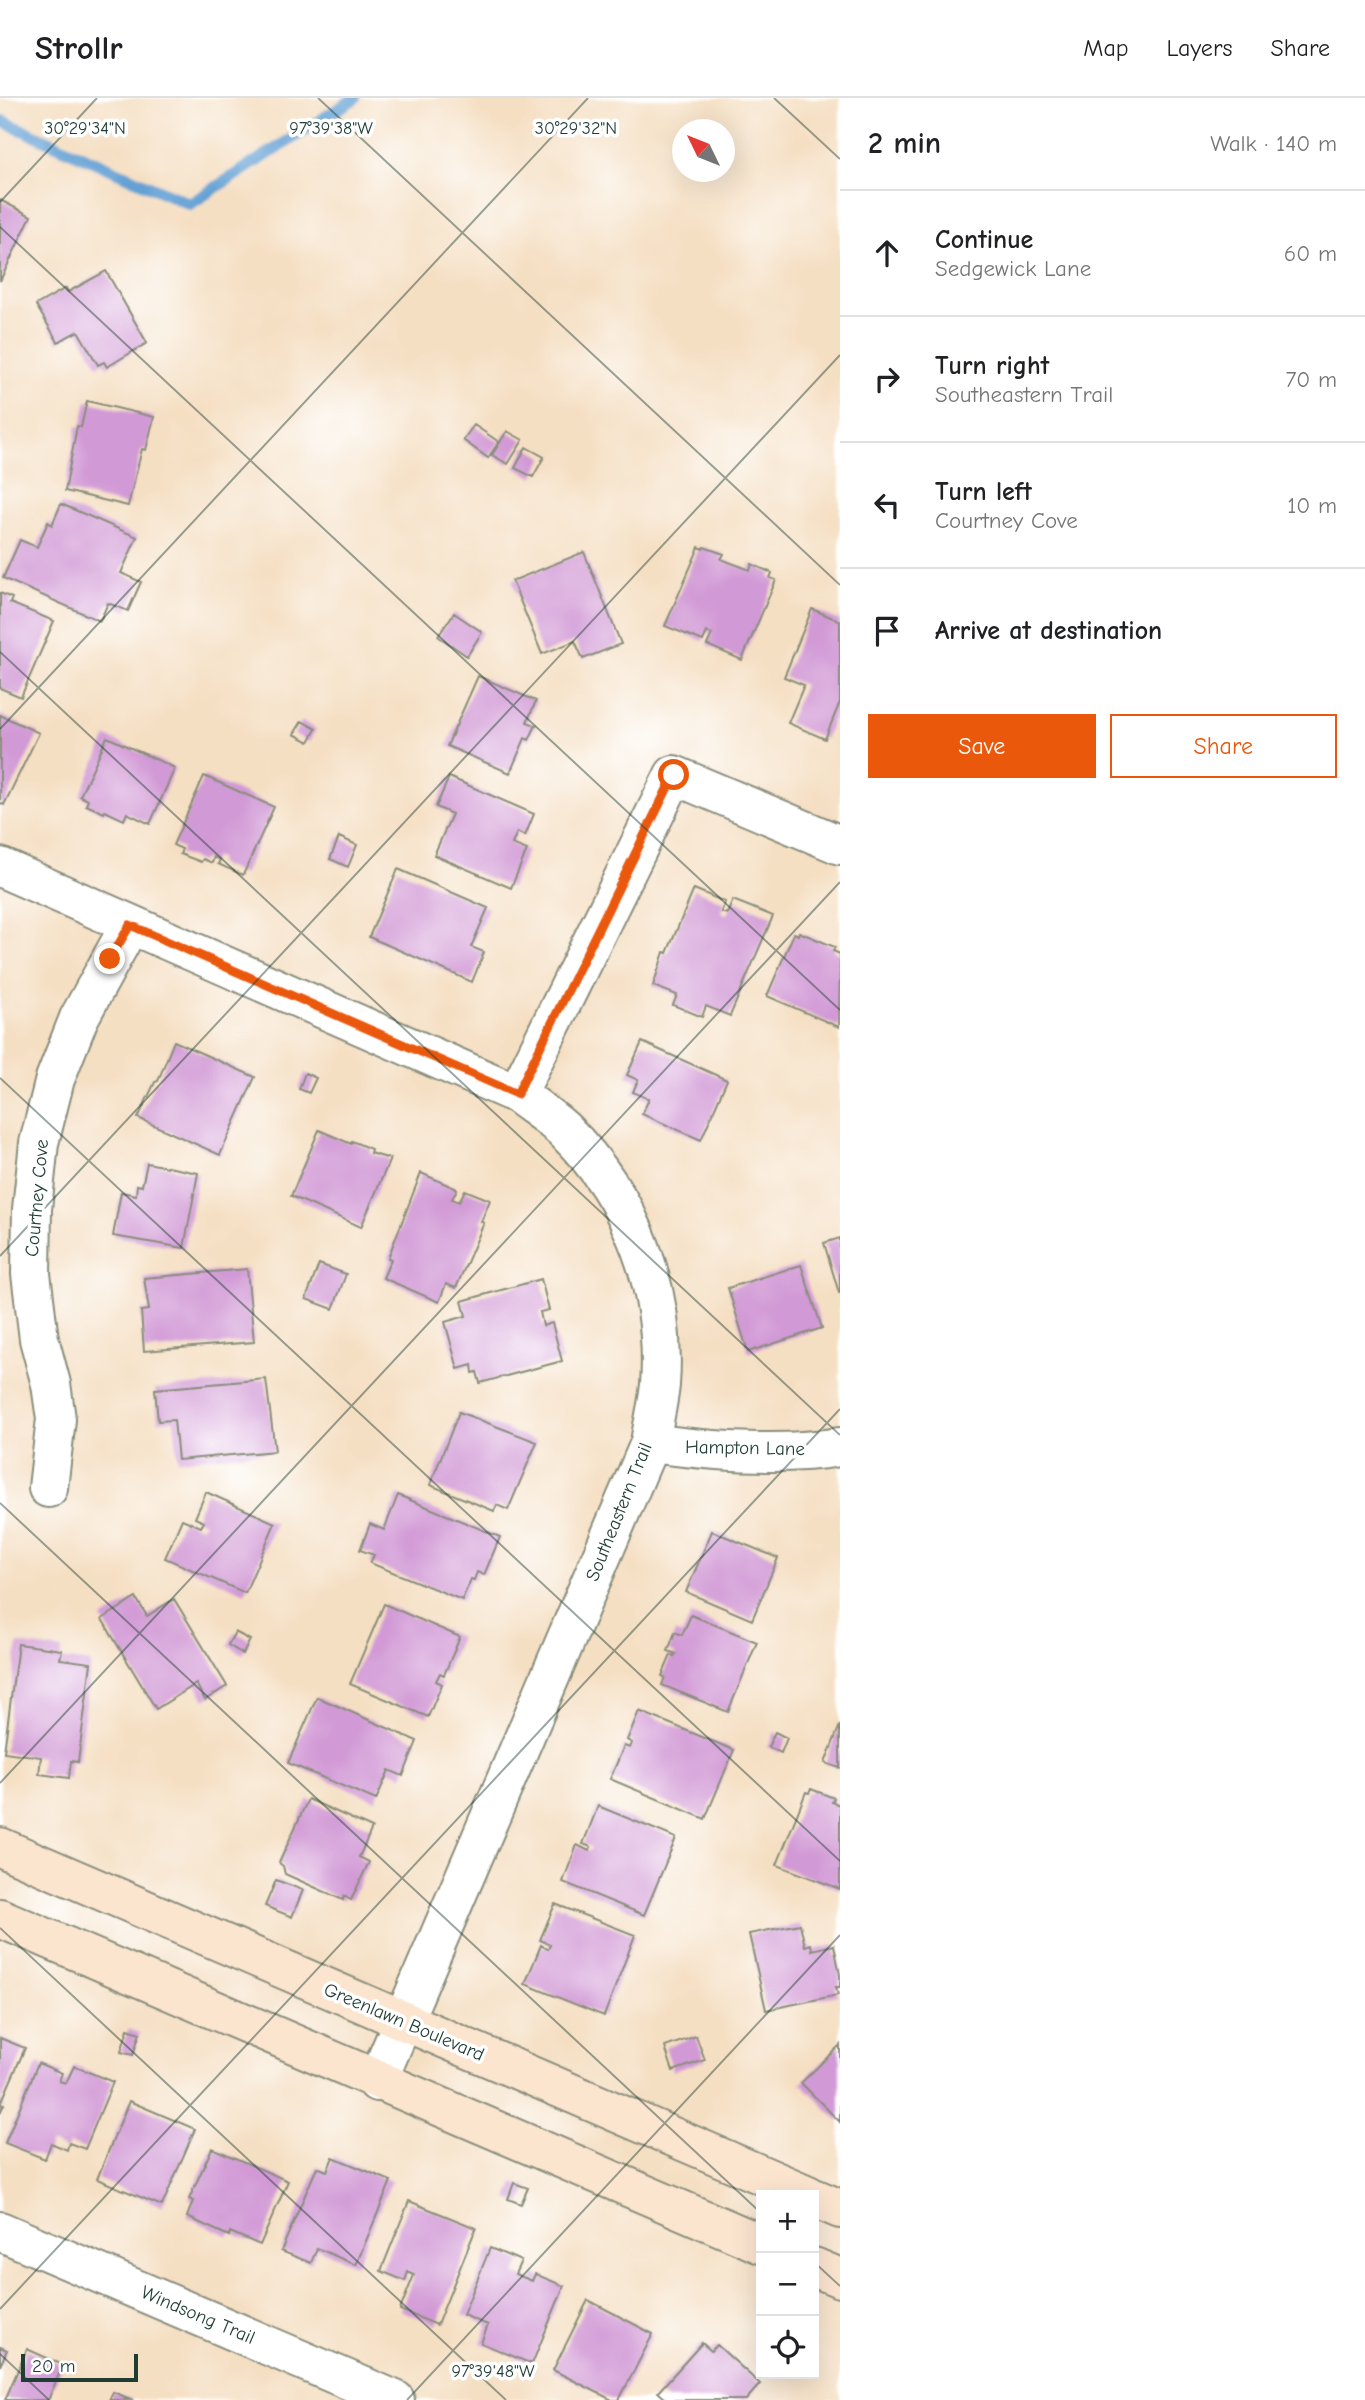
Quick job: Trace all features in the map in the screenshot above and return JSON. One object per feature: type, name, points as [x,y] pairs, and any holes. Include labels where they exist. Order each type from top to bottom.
[{"type":"main road","name":"Greenlawn Boulevard","points":[[0,1846],[796,2190]]},
{"type":"main road","points":[[0,1918],[377,2082],[756,2242]]},
{"type":"main road","points":[[819,2200],[840,2209]]},
{"type":"main road","points":[[819,2269],[840,2278]]},
{"type":"street","points":[[517,1094],[674,775],[840,845]]},
{"type":"street","name":"Southeastern Trail","points":[[0,867],[517,1094],[563,1129],[601,1171],[630,1220],[651,1274],[660,1330],[660,1386],[650,1443],[377,2082]]},
{"type":"street","name":"Courtney Cove","points":[[48,1488],[56,1419],[51,1384],[39,1339],[31,1274],[32,1209],[39,1143],[55,1079],[79,1018],[130,925]]},
{"type":"street","name":"Hampton Lane","points":[[650,1443],[755,1451],[840,1447]]},
{"type":"street","name":"Windsong Trail","points":[[0,2231],[395,2400]]},
{"type":"building","points":[[0,200],[31,216],[0,281]]},
{"type":"building","points":[[106,271],[147,343],[107,367],[104,362],[98,365],[78,331],[58,342],[36,305],[66,288],[68,292]]},
{"type":"building","points":[[87,401],[154,417],[146,450],[142,449],[128,506],[65,491],[77,426],[81,427]]},
{"type":"building","points":[[474,425],[499,442],[488,458],[463,440]]},
{"type":"building","points":[[507,431],[523,440],[508,464],[492,455]]},
{"type":"building","points":[[526,447],[544,457],[533,477],[515,468]]},
{"type":"building","points":[[61,504],[137,537],[121,573],[141,582],[128,611],[108,603],[100,621],[3,578],[20,540],[37,547],[48,522],[52,525]]},
{"type":"building","points":[[699,547],[724,554],[721,559],[750,570],[752,564],[772,573],[770,578],[776,580],[742,660],[707,645],[712,634],[707,632],[703,641],[665,626]]},
{"type":"building","points":[[584,552],[621,644],[583,659],[575,641],[542,654],[512,581]]},
{"type":"building","points":[[0,593],[12,598],[10,603],[54,621],[21,697],[0,688]]},
{"type":"building","points":[[812,609],[840,621],[840,702],[825,739],[788,723],[804,685],[784,677]]},
{"type":"building","points":[[454,613],[482,632],[467,656],[438,636]]},
{"type":"building","points":[[478,676],[536,701],[527,722],[536,725],[529,740],[525,738],[510,773],[447,746]]},
{"type":"building","points":[[0,715],[39,733],[4,805],[0,803]]},
{"type":"building","points":[[302,721],[316,729],[309,742],[294,734]]},
{"type":"building","points":[[107,737],[175,768],[150,824],[127,813],[124,820],[105,811],[104,813],[86,805],[88,800],[80,796]]},
{"type":"building","points":[[204,776],[274,807],[243,875],[218,864],[220,860],[214,857],[212,863],[180,854],[182,849],[173,845]]},
{"type":"building","points":[[449,777],[534,814],[525,836],[517,832],[512,844],[527,850],[511,888],[434,855],[452,814],[436,807]]},
{"type":"building","points":[[339,837],[357,845],[348,867],[330,859]]},
{"type":"building","points":[[398,869],[488,908],[471,947],[484,952],[472,982],[369,937]]},
{"type":"building","points":[[694,889],[725,902],[721,912],[727,914],[733,900],[773,916],[730,1016],[706,1006],[702,1017],[673,1005],[677,995],[653,986],[664,952],[667,953]]},
{"type":"building","points":[[799,932],[835,947],[833,951],[840,954],[839,1027],[767,996],[794,933],[798,935]]},
{"type":"building","points":[[174,1041],[255,1077],[220,1155],[138,1118],[155,1082],[158,1081]]},
{"type":"building","points":[[642,1042],[727,1080],[701,1140],[642,1114],[649,1099],[633,1092],[638,1080],[627,1075]]},
{"type":"building","points":[[305,1073],[316,1078],[309,1093],[299,1089]]},
{"type":"building","points":[[319,1130],[351,1144],[352,1141],[371,1149],[370,1153],[390,1159],[361,1227],[291,1196]]},
{"type":"building","points":[[147,1163],[198,1173],[184,1248],[113,1236],[121,1192],[136,1195],[137,1185],[142,1186]]},
{"type":"building","points":[[421,1173],[457,1189],[452,1199],[459,1202],[465,1190],[490,1200],[481,1222],[484,1223],[456,1288],[446,1284],[439,1302],[383,1278],[391,1259],[388,1258]]},
{"type":"building","points":[[840,1238],[840,1293],[839,1293],[824,1243]]},
{"type":"building","points":[[319,1264],[346,1274],[333,1309],[306,1299]]},
{"type":"building","points":[[801,1265],[822,1328],[748,1352],[728,1288]]},
{"type":"building","points":[[247,1269],[254,1342],[144,1351],[141,1311],[149,1310],[144,1278]]},
{"type":"building","points":[[541,1279],[549,1310],[540,1312],[543,1326],[552,1323],[562,1361],[480,1383],[477,1372],[473,1373],[472,1365],[458,1369],[445,1322],[466,1316],[462,1301]]},
{"type":"building","points":[[266,1379],[275,1451],[178,1460],[174,1420],[158,1421],[155,1389]]},
{"type":"building","points":[[459,1412],[537,1442],[508,1510],[497,1505],[494,1511],[430,1485]]},
{"type":"building","points":[[206,1492],[275,1523],[245,1593],[165,1558],[182,1519],[201,1527],[204,1522],[195,1518]]},
{"type":"building","points":[[398,1495],[500,1537],[484,1575],[477,1572],[462,1600],[370,1563],[374,1555],[360,1550],[370,1524],[384,1530]]},
{"type":"building","points":[[712,1531],[778,1558],[752,1620],[686,1592]]},
{"type":"building","points":[[136,1598],[147,1616],[174,1599],[227,1686],[205,1700],[196,1684],[156,1709],[102,1619]]},
{"type":"building","points":[[384,1604],[460,1637],[444,1675],[440,1673],[436,1681],[442,1684],[428,1717],[350,1684]]},
{"type":"building","points":[[691,1615],[757,1642],[728,1712],[662,1685],[665,1677],[662,1676],[671,1655],[676,1654],[668,1651],[675,1632],[682,1635]]},
{"type":"building","points":[[235,1632],[250,1640],[243,1654],[228,1645]]},
{"type":"building","points":[[18,1644],[62,1650],[60,1659],[91,1663],[78,1762],[71,1761],[69,1778],[39,1774],[41,1757],[4,1752]]},
{"type":"building","points":[[317,1697],[417,1741],[403,1776],[389,1770],[376,1800],[288,1763]]},
{"type":"building","points":[[639,1711],[734,1750],[705,1819],[610,1779],[624,1746],[630,1748],[632,1743],[627,1740]]},
{"type":"building","points":[[840,1725],[840,1768],[825,1763]]},
{"type":"building","points":[[775,1732],[787,1738],[781,1753],[768,1747]]},
{"type":"building","points":[[811,1789],[834,1798],[832,1802],[840,1805],[840,1889],[777,1865],[806,1792],[809,1793]]},
{"type":"building","points":[[308,1799],[372,1828],[359,1857],[369,1862],[351,1900],[344,1896],[343,1900],[285,1874],[279,1863]]},
{"type":"building","points":[[598,1806],[676,1838],[644,1915],[563,1882],[577,1845],[589,1851],[591,1847],[583,1844]]},
{"type":"building","points":[[276,1880],[303,1890],[292,1917],[265,1906]]},
{"type":"building","points":[[555,1904],[635,1935],[604,2016],[525,1984],[541,1945],[548,1949],[550,1944],[540,1940]]},
{"type":"building","points":[[800,1924],[805,1946],[811,1944],[812,1950],[834,1945],[840,1975],[840,1987],[836,1987],[838,1995],[766,2010],[749,1934]]},
{"type":"building","points":[[128,2029],[140,2033],[133,2055],[121,2052]]},
{"type":"building","points":[[696,2036],[705,2060],[673,2071],[665,2047]]},
{"type":"building","points":[[0,2038],[25,2048],[1,2103],[4,2104],[0,2113]]},
{"type":"building","points":[[840,2045],[840,2122],[801,2083]]},
{"type":"building","points":[[38,2063],[62,2073],[59,2081],[66,2083],[74,2066],[113,2082],[85,2149],[69,2143],[67,2150],[51,2143],[45,2159],[5,2143]]},
{"type":"building","points":[[129,2101],[195,2129],[162,2206],[97,2179]]},
{"type":"building","points":[[212,2148],[288,2181],[260,2245],[230,2232],[229,2236],[187,2217],[193,2201],[189,2199]]},
{"type":"building","points":[[333,2157],[391,2181],[356,2265],[317,2248],[311,2263],[281,2251],[317,2167],[327,2171]]},
{"type":"building","points":[[514,2183],[528,2188],[521,2204],[508,2199]]},
{"type":"building","points":[[409,2201],[476,2228],[437,2325],[400,2310],[414,2275],[408,2272],[405,2281],[381,2271]]},
{"type":"building","points":[[490,2248],[521,2261],[515,2274],[532,2281],[535,2274],[564,2286],[532,2364],[481,2343],[488,2325],[463,2315]]},
{"type":"building","points":[[588,2300],[653,2334],[619,2400],[612,2400],[553,2370]]},
{"type":"building","points":[[702,2343],[711,2351],[717,2345],[760,2384],[746,2400],[667,2400],[658,2392]]},
{"type":"building","points":[[0,2347],[7,2350],[0,2366]]},
{"type":"building","points":[[27,2349],[63,2365],[48,2400],[5,2400]]},
{"type":"building","points":[[113,2392],[133,2400],[109,2400]]},
{"type":"waterway","points":[[0,120],[190,204],[355,98]]},
{"type":"route","points":[[110,959],[130,925],[517,1094],[674,775]]}]
